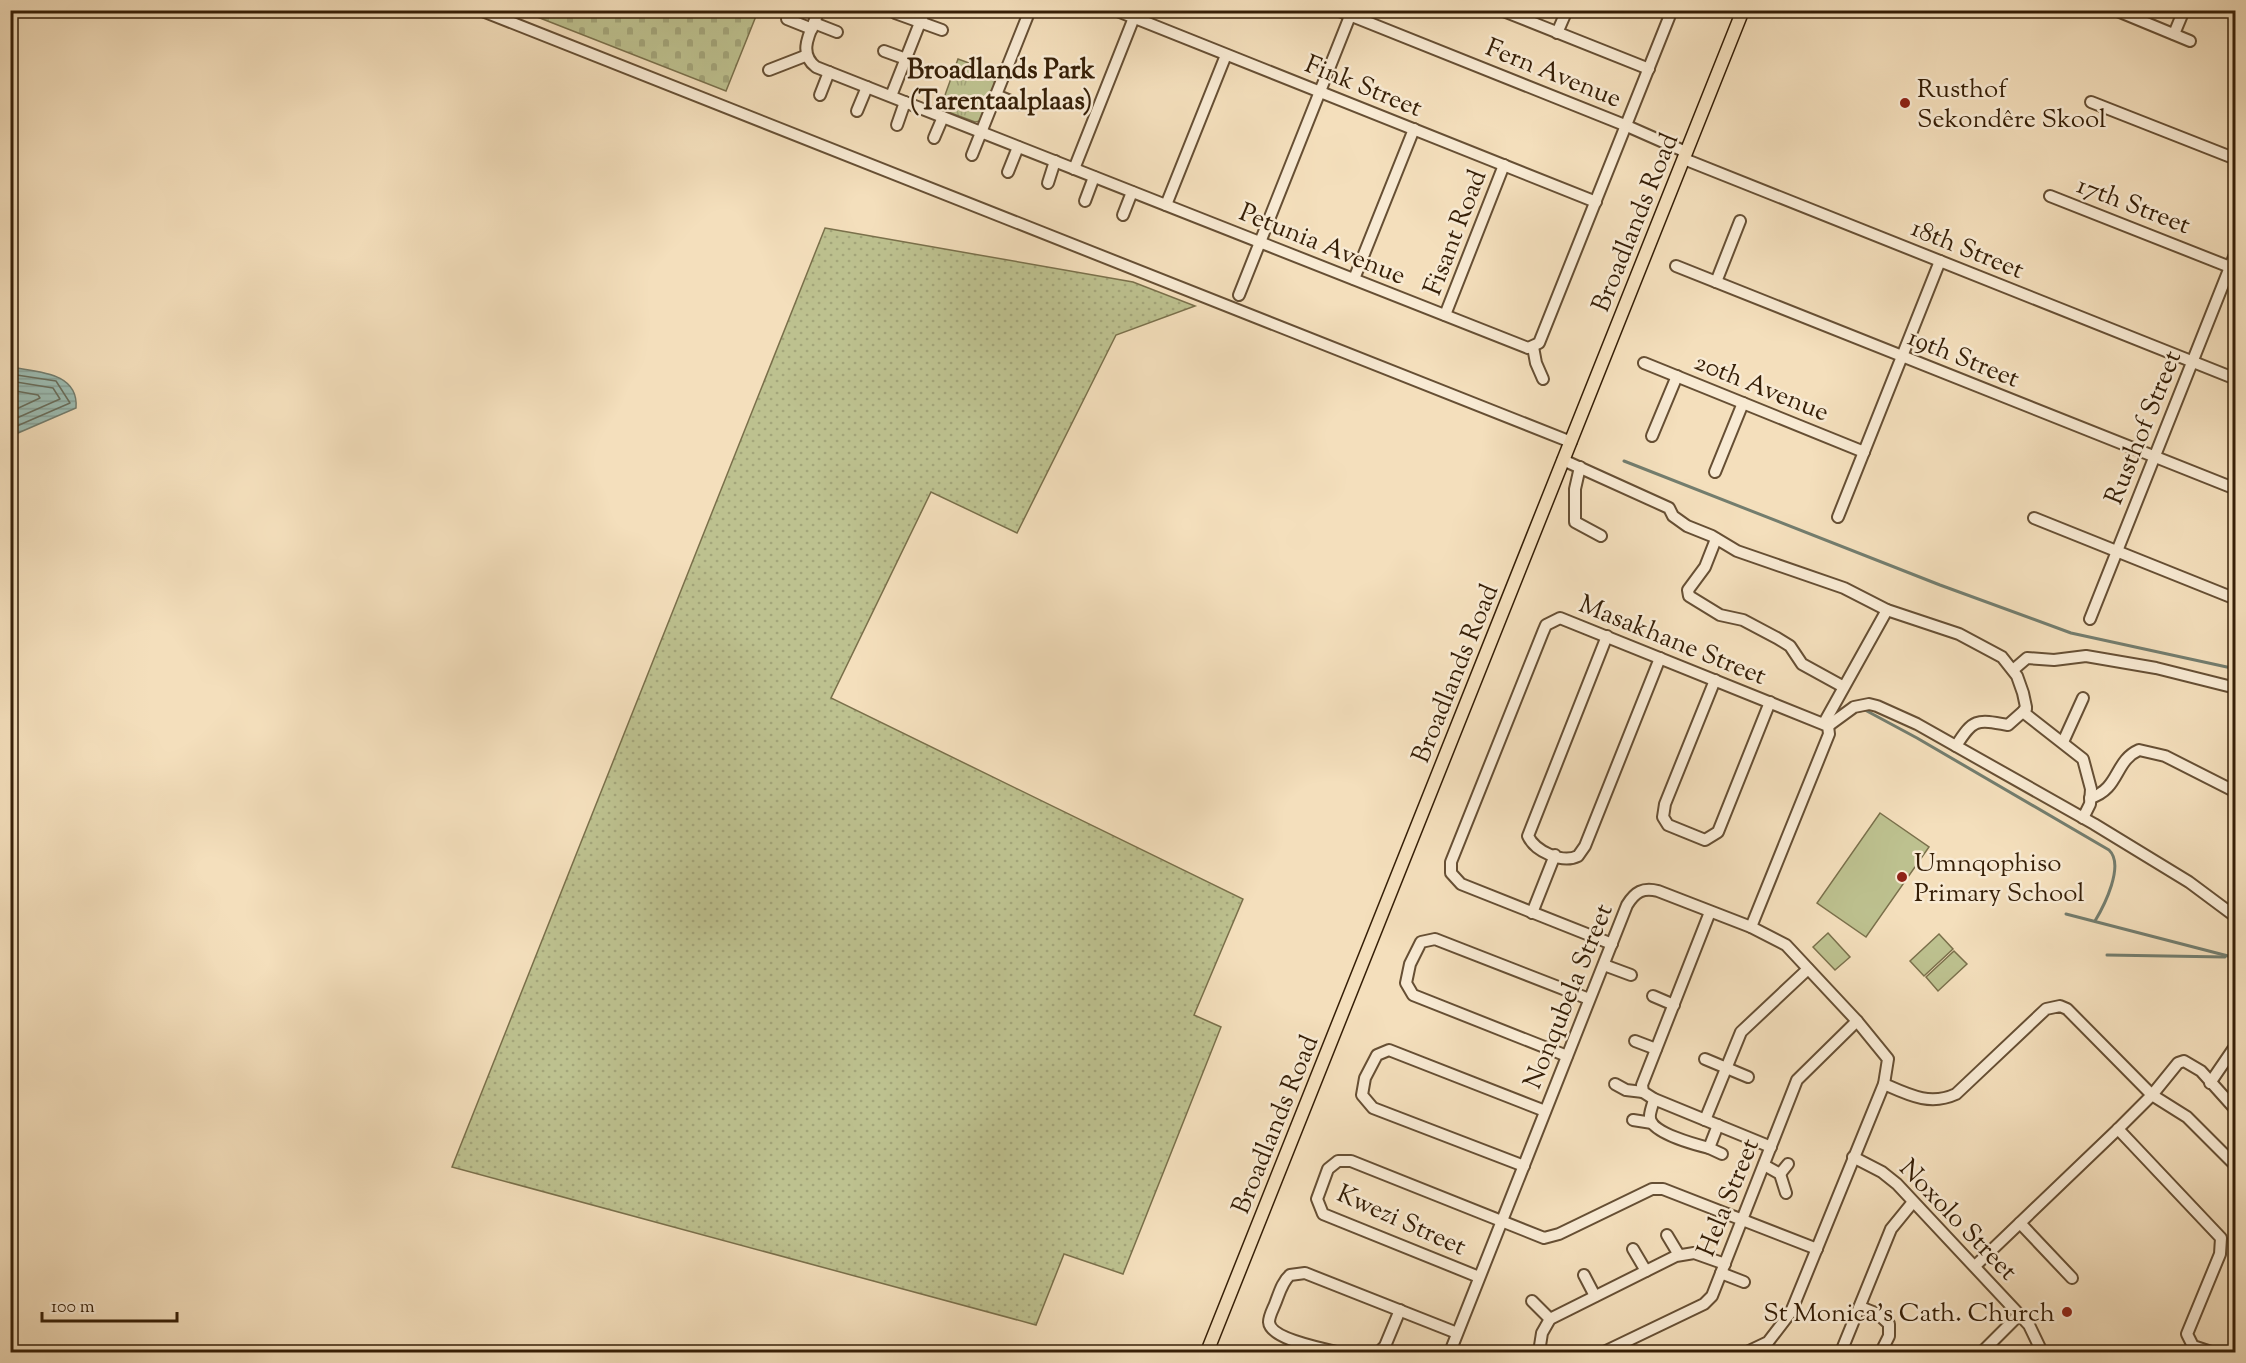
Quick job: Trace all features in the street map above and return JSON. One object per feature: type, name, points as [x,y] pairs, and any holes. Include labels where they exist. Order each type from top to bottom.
[{"type":"main road","name":"Broadlands Road","points":[[1207,1353],[1743,10]]},
{"type":"street","points":[[480,10],[1571,442]]},
{"type":"street","points":[[769,70],[805,56],[806,45],[819,10]]},
{"type":"street","points":[[891,96],[926,10]]},
{"type":"street","points":[[972,154],[1030,10]]},
{"type":"street","name":"Fink Street","points":[[1115,10],[1135,14],[1226,55],[1596,202]]},
{"type":"street","name":"Fern Avenue","points":[[1337,10],[1351,13],[1627,126],[1685,156]]},
{"type":"street","points":[[1501,10],[1649,69]]},
{"type":"street","points":[[1557,33],[1566,10]]},
{"type":"street","points":[[1543,379],[1536,363],[1533,347],[1539,343],[1672,10]]},
{"type":"street","points":[[2115,10],[2190,40]]},
{"type":"street","points":[[2174,34],[2184,10]]},
{"type":"street","points":[[896,13],[942,30]]},
{"type":"street","points":[[1239,295],[1351,13]]},
{"type":"street","points":[[1074,169],[1135,14]]},
{"type":"street","points":[[787,19],[837,32]]},
{"type":"street","points":[[884,51],[906,59]]},
{"type":"street","points":[[1166,205],[1226,55]]},
{"type":"street","name":"Petunia Avenue","points":[[805,56],[816,67],[1528,348],[1533,347]]},
{"type":"street","points":[[820,94],[829,72]]},
{"type":"street","points":[[857,111],[867,87]]},
{"type":"street","points":[[996,95],[1020,105]]},
{"type":"street","points":[[897,125],[905,102]]},
{"type":"street","points":[[2091,102],[2235,159]]},
{"type":"street","points":[[934,138],[943,117]]},
{"type":"street","points":[[1354,279],[1414,129]]},
{"type":"street","points":[[1008,172],[1018,147]]},
{"type":"street","name":"18th Street","points":[[1685,156],[2235,379]]},
{"type":"street","points":[[1048,183],[1055,161]]},
{"type":"street","name":"Fisant Road","points":[[1445,315],[1504,165]]},
{"type":"street","points":[[1085,201],[1094,177]]},
{"type":"street","points":[[1123,215],[1132,192]]},
{"type":"street","name":"17th Street","points":[[2050,195],[2233,267]]},
{"type":"street","points":[[1716,282],[1740,221]]},
{"type":"street","name":"Rusthof Street","points":[[2090,619],[2192,362],[2233,267],[2235,252]]},
{"type":"street","points":[[1838,517],[1940,261]]},
{"type":"street","name":"19th Street","points":[[1676,266],[2235,489]]},
{"type":"street","name":"20th Avenue","points":[[1644,363],[1864,452]]},
{"type":"street","points":[[1652,436],[1677,376]]},
{"type":"street","points":[[1715,472],[1743,403]]},
{"type":"street","points":[[1563,460],[1669,508],[1673,516],[1687,526],[1737,551],[1844,588],[1887,610],[1959,634],[2002,657],[2013,670],[2024,693],[2025,709],[2023,712],[2083,759],[2089,779],[2090,798],[2083,818]]},
{"type":"street","points":[[1580,467],[1575,489],[1574,520],[1578,526],[1601,536]]},
{"type":"street","points":[[2034,518],[2235,599]]},
{"type":"street","points":[[1716,539],[1705,567],[1688,590],[1689,596],[1720,615],[1743,620],[1777,638],[1790,646],[1802,664],[1842,686]]},
{"type":"street","points":[[1751,927],[1829,734],[1826,724],[1842,686],[1887,610]]},
{"type":"street","name":"Masakhane Street","points":[[1612,944],[1461,884],[1453,877],[1451,862],[1546,625],[1560,618],[1826,724]]},
{"type":"street","points":[[1607,636],[1530,828],[1528,836],[1535,847],[1572,859],[1585,846],[1660,658]]},
{"type":"street","points":[[2013,670],[2027,658],[2054,660],[2086,656],[2156,668],[2235,688]]},
{"type":"street","points":[[1715,680],[1665,804],[1664,817],[1671,827],[1705,840],[1718,832],[1770,702]]},
{"type":"street","points":[[2063,742],[2083,698]]},
{"type":"street","points":[[1826,724],[1854,707],[1869,704],[1917,724],[2083,818],[2189,882],[2235,917]]},
{"type":"street","points":[[1956,746],[1969,726],[1981,720],[2008,725],[2025,709]]},
{"type":"street","points":[[2090,798],[2108,790],[2127,759],[2139,750],[2165,756],[2235,792]]},
{"type":"street","points":[[1532,913],[1555,855]]},
{"type":"street","name":"Nonqubela Street","points":[[1450,1353],[1627,905],[1641,890],[1658,891],[1751,927],[1786,945],[1857,1021],[1888,1059],[1884,1084],[1791,1312],[1771,1347],[1747,1353]]},
{"type":"street","points":[[1614,1084],[1633,1092],[1642,1088],[1710,912]]},
{"type":"street","points":[[1567,1056],[1413,994],[1406,983],[1410,964],[1421,942],[1435,939],[1589,999]]},
{"type":"street","points":[[1604,965],[1631,975]]},
{"type":"street","points":[[1705,1120],[1744,1028],[1808,969]]},
{"type":"street","points":[[1653,996],[1674,1005]]},
{"type":"street","points":[[1884,1084],[1924,1100],[1936,1101],[1956,1094],[2046,1009],[2056,1005],[2067,1009],[2152,1095],[2187,1117],[2235,1166]]},
{"type":"street","name":"Hela Street","points":[[1604,1353],[1704,1304],[1712,1296],[1797,1080],[1857,1021]]},
{"type":"street","points":[[1635,1041],[1656,1049]]},
{"type":"street","points":[[2211,1083],[2235,1046]]},
{"type":"street","points":[[1524,1166],[1373,1107],[1362,1095],[1365,1078],[1377,1055],[1389,1050],[1545,1111]]},
{"type":"street","points":[[1705,1059],[1748,1077]]},
{"type":"street","points":[[1975,1266],[2118,1129],[2182,1061],[2201,1071],[2235,1110]]},
{"type":"street","points":[[1642,1088],[1654,1099],[1771,1147]]},
{"type":"street","points":[[1652,1123],[1650,1118],[1654,1099]]},
{"type":"street","points":[[1633,1120],[1652,1123],[1677,1139],[1722,1154]]},
{"type":"street","points":[[1709,1148],[1718,1125]]},
{"type":"street","points":[[2118,1129],[2221,1238],[2220,1254],[2187,1335],[2193,1346],[2211,1353]]},
{"type":"street","name":"Noxolo Street","points":[[1853,1157],[1890,1177],[2034,1332],[2042,1353]]},
{"type":"street","name":"Kwezi Street","points":[[1479,1277],[1323,1214],[1317,1199],[1328,1169],[1338,1161],[1351,1161],[1503,1222]]},
{"type":"street","points":[[1780,1174],[1788,1164]]},
{"type":"street","points":[[1764,1165],[1780,1174],[1786,1193]]},
{"type":"street","points":[[1503,1222],[1537,1237],[1551,1237],[1658,1188],[1817,1249]]},
{"type":"street","points":[[1841,1353],[1891,1229],[1913,1202]]},
{"type":"street","points":[[2020,1223],[2072,1278]]},
{"type":"street","points":[[1667,1235],[1679,1255]]},
{"type":"street","points":[[1634,1249],[1646,1271]]},
{"type":"street","points":[[1539,1350],[1550,1319],[1679,1255],[1694,1252],[1744,1282]]},
{"type":"street","points":[[1336,1353],[1282,1337],[1272,1329],[1269,1322],[1271,1314],[1284,1283],[1290,1275],[1305,1273],[1457,1333]]},
{"type":"street","points":[[1584,1275],[1595,1296]]},
{"type":"street","points":[[1532,1301],[1550,1319]]},
{"type":"street","points":[[1860,1307],[1878,1314],[1889,1324],[1889,1336],[1881,1353]]},
{"type":"street","points":[[1379,1353],[1385,1346],[1400,1310]]},
{"type":"street","points":[[1982,1353],[2019,1315]]},
{"type":"green space","points":[[758,10],[726,91],[522,11]]},
{"type":"green space","points":[[958,59],[999,74],[981,121],[975,122],[940,109]]},
{"type":"green space","points":[[825,228],[1133,282],[1195,306],[1116,335],[1017,533],[931,492],[831,698],[1243,899],[1194,1015],[1221,1027],[1123,1274],[1064,1254],[1036,1325],[452,1167]]},
{"type":"green space","points":[[1880,813],[1929,847],[1866,937],[1817,903]]},
{"type":"green space","points":[[1828,933],[1850,957],[1835,970],[1813,947]]},
{"type":"green space","points":[[1939,934],[1953,949],[1924,976],[1910,961]]},
{"type":"green space","points":[[1954,951],[1967,964],[1938,991],[1926,977]]},
{"type":"water","points":[[11,367],[43,372],[63,380],[75,396],[76,408],[11,436]]},
{"type":"waterway","points":[[1624,461],[1940,585],[2071,633],[2236,669]]},
{"type":"waterway","points":[[1859,711],[1865,710],[1917,738],[2109,850],[2115,865],[2114,875],[2108,896],[2095,921]]},
{"type":"waterway","points":[[2066,914],[2232,957]]},
{"type":"waterway","points":[[2107,955],[2225,957]]},
{"type":"place","name":"Rusthof Sekondêre Skool","points":[[1905,103]]},
{"type":"place","name":"Umnqophiso Primary School","points":[[1902,877]]},
{"type":"place","name":"St Monica's Cath. Church","points":[[2067,1312]]},
{"type":"district","name":"Broadlands Park (Tarentaalplaas)","points":[[1001,84]]}]
